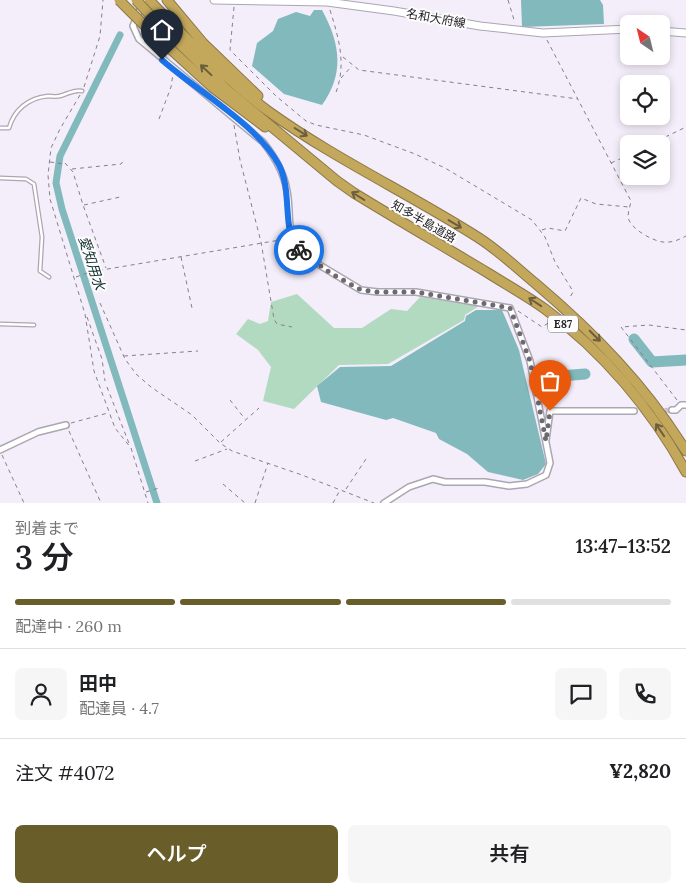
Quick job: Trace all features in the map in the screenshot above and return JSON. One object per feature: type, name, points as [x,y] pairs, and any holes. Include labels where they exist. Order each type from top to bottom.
[{"type":"highway","points":[[119,0],[173,53],[246,115],[284,138]]},
{"type":"highway","name":"知多半島道路","points":[[136,0],[155,13],[232,82],[283,121],[479,239],[508,260],[603,344],[641,387],[686,451]]},
{"type":"highway","name":"知多半島道路","points":[[150,0],[155,13],[210,74],[284,138],[354,193],[533,300],[595,352],[633,394],[659,428],[686,472]]},
{"type":"highway","points":[[167,0],[203,43],[283,121]]},
{"type":"main road","name":"名和大府線","points":[[214,0],[328,2],[543,33],[620,29]]},
{"type":"main road","points":[[670,32],[686,33]]},
{"type":"street","points":[[144,0],[135,18],[135,34],[174,70],[263,142],[282,172],[288,193],[289,229],[292,238],[303,255],[361,290],[416,292],[510,308],[530,361],[546,441],[549,470],[546,475],[536,481],[509,486],[485,482],[445,482],[433,479],[409,487],[384,503]]},
{"type":"street","points":[[672,410],[676,410],[683,405]]},
{"type":"street","points":[[546,441],[550,411],[634,411]]},
{"type":"street","points":[[0,450],[38,432],[66,424]]},
{"type":"lane","points":[[0,128],[9,128],[12,118],[22,106],[48,96],[58,97],[70,91],[82,91]]},
{"type":"lane","points":[[0,178],[26,179],[34,184],[42,237],[40,271],[49,277]]},
{"type":"lane","points":[[0,324],[34,325]]},
{"type":"path","points":[[103,0],[100,36],[82,91],[55,137],[50,162],[50,199],[85,314],[102,359],[106,381]]},
{"type":"path","points":[[508,0],[516,30]]},
{"type":"path","points":[[239,1],[230,50],[276,96],[306,121],[364,136],[415,154],[445,168],[532,220],[541,230],[572,292],[569,299]]},
{"type":"path","points":[[328,2],[343,57],[341,79],[335,95]]},
{"type":"path","points":[[543,33],[631,202],[628,216],[629,221],[638,231],[661,242],[673,242],[686,236]]},
{"type":"path","points":[[343,57],[359,70],[578,99]]},
{"type":"path","points":[[341,79],[353,65]]},
{"type":"path","points":[[159,119],[171,88],[174,70]]},
{"type":"path","points":[[234,118],[240,160],[261,242],[274,320],[277,324],[292,327]]},
{"type":"path","points":[[670,135],[686,127]]},
{"type":"path","points":[[610,163],[620,158]]},
{"type":"path","points":[[72,169],[121,164],[125,159]]},
{"type":"path","points":[[50,162],[65,164],[72,169],[83,205],[107,269]]},
{"type":"path","points":[[83,205],[120,197]]},
{"type":"path","points":[[541,230],[548,228],[565,232],[580,198],[596,204],[630,207]]},
{"type":"path","points":[[75,277],[90,272],[292,238]]},
{"type":"path","points":[[181,256],[192,308]]},
{"type":"path","points":[[100,303],[123,356],[144,382],[192,414],[228,449],[268,462],[374,503]]},
{"type":"path","points":[[510,308],[524,314],[542,327],[550,321]]},
{"type":"path","points":[[85,314],[94,371],[108,413],[122,439],[131,448]]},
{"type":"path","points":[[683,405],[620,327],[650,325],[686,330]]},
{"type":"path","points":[[123,356],[198,351]]},
{"type":"path","points":[[107,387],[120,414],[148,503]]},
{"type":"path","points":[[230,400],[246,420]]},
{"type":"path","points":[[220,443],[259,408]]},
{"type":"path","points":[[101,503],[66,424],[108,413]]},
{"type":"path","points":[[195,461],[228,449]]},
{"type":"path","points":[[0,450],[24,503]]},
{"type":"path","points":[[345,491],[366,459]]},
{"type":"path","points":[[255,503],[268,462]]},
{"type":"path","points":[[223,484],[245,503]]},
{"type":"path","points":[[145,492],[159,488]]},
{"type":"path","points":[[333,503],[340,489]]},
{"type":"green space","points":[[297,294],[334,328],[362,328],[391,309],[407,311],[420,297],[479,306],[465,315],[464,320],[388,364],[339,365],[294,409],[263,401],[271,367],[258,350],[236,334],[248,319],[260,324],[268,321],[271,302]]},
{"type":"water","points":[[521,0],[600,0],[603,5],[604,24],[522,27]]},
{"type":"water","points":[[314,10],[322,10],[333,34],[336,46],[337,70],[329,93],[322,105],[284,94],[252,66],[257,43],[273,31],[278,19],[296,12],[310,16]]},
{"type":"water","points":[[476,310],[502,310],[519,350],[546,464],[538,474],[523,480],[488,472],[467,454],[439,439],[436,433],[393,418],[386,420],[321,402],[317,386],[340,367],[391,366],[465,321],[466,316]]},
{"type":"waterway","name":"愛知用水","points":[[120,35],[60,156],[56,183],[62,209],[157,503]]},
{"type":"waterway","points":[[634,339],[652,362],[686,360]]},
{"type":"waterway","points":[[548,377],[585,374]]},
{"type":"tunnel","points":[[657,411],[672,410]]},
{"type":"way so far","points":[[299,250],[303,255],[332,274],[361,290],[416,292],[510,308],[530,361],[546,441],[550,411]]},
{"type":"route","points":[[162,60],[263,142],[278,162],[288,193],[289,229],[299,250]]}]
